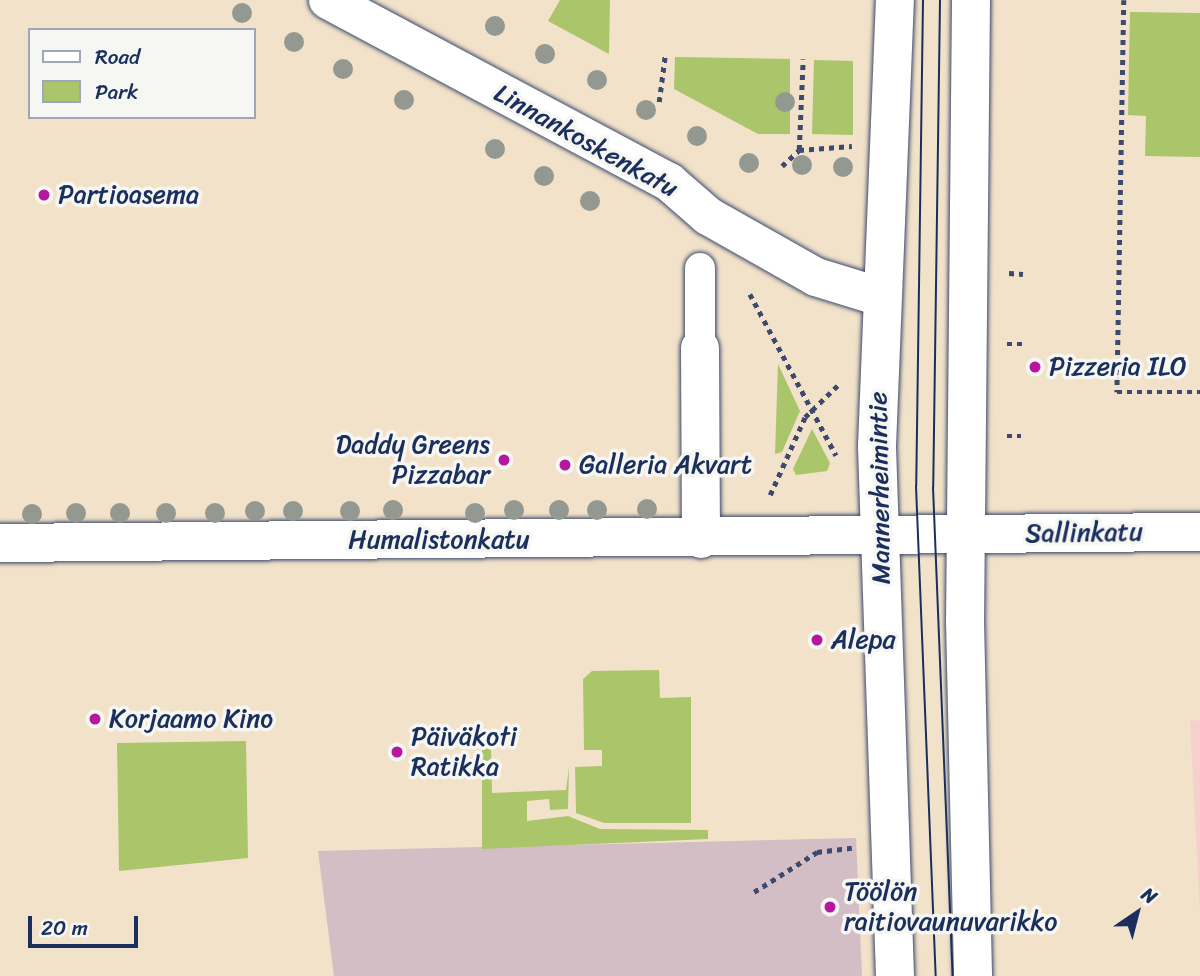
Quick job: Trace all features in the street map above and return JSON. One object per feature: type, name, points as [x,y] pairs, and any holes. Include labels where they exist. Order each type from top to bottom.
[{"type":"street","name":"Mannerheimintie","points":[[895,0],[881,297],[879,539],[895,976]]},
{"type":"street","points":[[971,0],[967,537],[973,976]]},
{"type":"street","name":"Linnankoskenkatu","points":[[348,5],[669,182],[708,216],[816,277],[881,297]]},
{"type":"street","points":[[701,268],[701,539]]},
{"type":"street","name":"Sallinkatu","points":[[879,539],[1200,533]]},
{"type":"street","name":"Humalistonkatu","points":[[0,543],[879,539]]},
{"type":"path","points":[[1124,0],[1117,391],[1200,392]]},
{"type":"path","points":[[659,102],[665,56]]},
{"type":"path","points":[[799,150],[803,59]]},
{"type":"path","points":[[782,166],[799,150],[854,145]]},
{"type":"path","points":[[1009,273],[1023,274]]},
{"type":"path","points":[[750,295],[811,413],[836,455]]},
{"type":"path","points":[[1007,344],[1022,344]]},
{"type":"path","points":[[770,495],[811,413],[839,384]]},
{"type":"path","points":[[1007,436],[1021,436]]},
{"type":"path","points":[[754,892],[817,852],[863,848]]},
{"type":"shaded area","points":[[1200,720],[1200,913],[1190,721]]},
{"type":"shaded area","points":[[856,838],[862,976],[334,976],[318,851]]},
{"type":"green space","points":[[560,0],[610,0],[609,54],[548,21]]},
{"type":"green space","points":[[1130,12],[1200,13],[1200,157],[1145,156],[1146,116],[1128,115]]},
{"type":"green space","points":[[675,57],[790,59],[790,134],[758,134],[674,89]]},
{"type":"green space","points":[[814,60],[853,61],[853,135],[812,134]]},
{"type":"green space","points":[[778,364],[800,411],[782,452],[775,454]]},
{"type":"green space","points":[[812,429],[830,463],[827,471],[796,475],[793,469]]},
{"type":"green space","points":[[659,670],[660,698],[691,697],[691,823],[604,823],[576,813],[575,767],[602,766],[602,750],[584,750],[583,679],[592,671]]},
{"type":"green space","points":[[246,741],[248,858],[119,871],[117,743]]},
{"type":"green space","points":[[482,748],[491,748],[492,793],[566,790],[569,767],[568,809],[550,810],[549,799],[527,801],[527,821],[568,816],[600,829],[708,830],[708,839],[482,849]]},
{"type":"tram line","points":[[923,0],[916,486],[936,976]]},
{"type":"tram line","points":[[940,0],[933,487],[953,976]]},
{"type":"place","name":"Partioasema","points":[[44,195]]},
{"type":"place","name":"Pizzeria ILO","points":[[1035,367]]},
{"type":"place","name":"Daddy Greens Pizzabar","points":[[504,460]]},
{"type":"place","name":"Galleria Akvart","points":[[565,465]]},
{"type":"place","name":"Alepa","points":[[817,640]]},
{"type":"place","name":"Korjaamo Kino","points":[[95,719]]},
{"type":"place","name":"Päiväkoti Ratikka","points":[[397,752]]},
{"type":"place","name":"Töölön raitiovaunuvarikko","points":[[830,907]]}]
